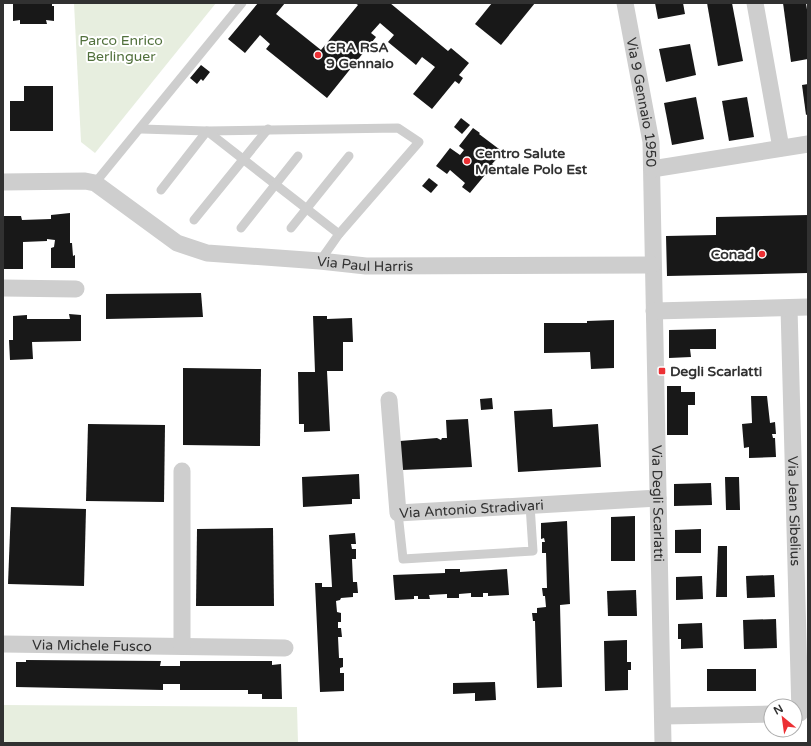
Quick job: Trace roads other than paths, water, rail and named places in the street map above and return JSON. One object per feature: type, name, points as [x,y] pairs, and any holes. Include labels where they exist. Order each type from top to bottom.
[{"type":"street","name":"Via 9 Gennaio 1950","points":[[625,3],[651,142],[652,169],[808,144]]},
{"type":"street","points":[[755,3],[781,148]]},
{"type":"street","points":[[652,169],[652,265]]},
{"type":"street","points":[[3,182],[96,183]]},
{"type":"street","name":"Via Paul Harris","points":[[96,183],[177,243],[207,253],[320,261],[366,266],[652,265]]},
{"type":"street","name":"Via Degli Scarlatti","points":[[652,265],[663,743]]},
{"type":"street","points":[[3,288],[76,289]]},
{"type":"street","points":[[654,311],[808,307]]},
{"type":"street","name":"Via Jean Sibelius","points":[[789,308],[801,698]]},
{"type":"street","name":"Via Antonio Stradivari","points":[[389,400],[398,513],[658,498]]},
{"type":"street","points":[[182,471],[182,646]]},
{"type":"street","name":"Via Michele Fusco","points":[[3,644],[285,648]]},
{"type":"street","points":[[663,716],[763,714]]},
{"type":"lane","points":[[96,183],[242,3]]},
{"type":"lane","points":[[140,130],[207,131],[398,128],[419,142],[339,234],[320,261]]},
{"type":"lane","points":[[194,220],[268,129]]},
{"type":"lane","points":[[207,131],[339,234]]},
{"type":"lane","points":[[160,190],[207,131]]},
{"type":"lane","points":[[241,228],[298,156]]},
{"type":"lane","points":[[291,228],[349,156]]},
{"type":"lane","points":[[398,513],[403,559],[533,551],[530,505]]},
{"type":"place","name":"CRA RSA 9 Gennaio","points":[[318,55]]},
{"type":"place","name":"Centro Salute Mentale Polo Est","points":[[467,161]]},
{"type":"place","name":"Conad","points":[[762,254]]},
{"type":"place","name":"Degli Scarlatti","points":[[662,371]]},
{"type":"park label","name":"Parco Enrico Berlinguer","points":[[121,48]]}]
